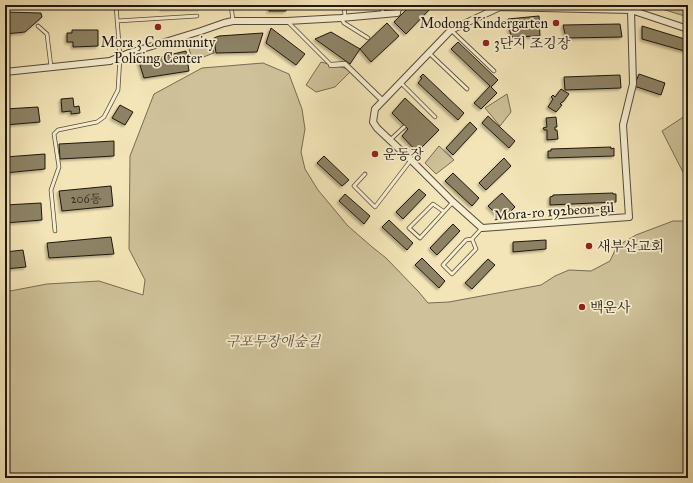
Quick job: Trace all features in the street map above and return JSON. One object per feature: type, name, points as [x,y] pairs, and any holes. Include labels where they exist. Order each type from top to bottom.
[{"type":"street","name":"Mora-ro 192beon-gil","points":[[631,10],[633,84],[623,125],[629,217],[482,228],[453,202],[377,128],[373,122],[375,109],[451,30],[500,6],[631,10],[688,29]]},
{"type":"street","points":[[5,72],[110,61],[129,53],[233,21],[287,21],[398,13]]},
{"type":"street","points":[[332,65],[345,64],[384,100]]},
{"type":"lane","points":[[55,231],[51,190],[59,167],[54,134],[58,130],[97,122],[104,117],[118,90],[120,57],[116,5]]},
{"type":"lane","points":[[231,5],[233,21]]},
{"type":"lane","points":[[344,5],[344,23],[368,38]]},
{"type":"lane","points":[[382,5],[383,15]]},
{"type":"lane","points":[[398,13],[404,5]]},
{"type":"lane","points":[[117,21],[197,16]]},
{"type":"lane","points":[[287,21],[332,65]]},
{"type":"lane","points":[[38,26],[47,34],[51,67]]},
{"type":"lane","points":[[451,30],[494,71]]},
{"type":"lane","points":[[429,53],[467,89]]},
{"type":"lane","points":[[401,82],[435,117]]},
{"type":"lane","points":[[390,140],[404,127]]},
{"type":"lane","points":[[365,174],[354,186],[375,207],[411,160]]},
{"type":"lane","points":[[443,211],[432,204],[409,228],[420,238],[443,211],[453,202]]},
{"type":"lane","points":[[472,239],[476,249],[452,274],[442,265],[466,240],[472,239],[482,228]]},
{"type":"green space","points":[[649,5],[688,5],[688,17]]},
{"type":"green space","points":[[210,39],[214,53],[193,61],[188,46]]},
{"type":"green space","points":[[321,62],[352,70],[335,87],[316,92],[306,85]]},
{"type":"green space","name":"구포무장애숲길","points":[[263,63],[289,74],[302,109],[305,129],[301,152],[305,169],[318,190],[348,226],[386,258],[428,303],[449,302],[541,285],[555,276],[569,270],[591,271],[610,261],[617,246],[636,235],[673,221],[688,221],[688,478],[5,478],[5,292],[47,284],[99,281],[143,295],[145,280],[129,249],[130,156],[154,94],[202,68]]},
{"type":"green space","points":[[507,94],[511,112],[500,126],[485,108]]},
{"type":"green space","points":[[688,114],[688,182],[662,131]]},
{"type":"green space","points":[[439,146],[454,160],[436,174],[425,163]]},
{"type":"building","points":[[162,5],[200,5],[201,8],[162,9]]},
{"type":"building","points":[[269,5],[286,5],[286,11],[269,11]]},
{"type":"building","points":[[411,5],[426,5],[430,9],[406,34],[394,22]]},
{"type":"building","points":[[5,12],[41,13],[42,17],[25,32],[5,34]]},
{"type":"building","points":[[539,16],[540,36],[511,37],[508,19]]},
{"type":"building","points":[[387,23],[399,36],[371,62],[360,49]]},
{"type":"building","points":[[620,24],[622,37],[566,38],[563,25]]},
{"type":"building","points":[[642,26],[688,40],[688,52],[642,39]]},
{"type":"building","points":[[271,28],[305,54],[296,65],[266,43]]},
{"type":"building","points":[[72,30],[98,30],[98,46],[73,47],[73,42],[67,42],[67,33],[72,33]]},
{"type":"building","points":[[331,32],[360,49],[350,64],[315,39]]},
{"type":"building","points":[[263,33],[257,52],[216,53],[214,38],[219,36]]},
{"type":"building","points":[[458,42],[498,80],[491,87],[497,93],[481,109],[474,103],[490,86],[451,49]]},
{"type":"building","points":[[186,51],[189,71],[144,78],[139,62]]},
{"type":"building","points":[[423,74],[464,113],[458,120],[418,83]]},
{"type":"building","points":[[639,74],[665,83],[661,95],[634,86]]},
{"type":"building","points":[[620,75],[621,88],[565,90],[564,77]]},
{"type":"building","points":[[561,89],[569,94],[560,104],[562,105],[556,112],[548,107],[553,99],[551,97],[553,95],[555,97]]},
{"type":"building","points":[[73,98],[74,107],[79,106],[80,113],[71,114],[71,111],[62,112],[61,99]]},
{"type":"building","points":[[405,98],[439,130],[417,152],[402,136],[408,129],[392,113]]},
{"type":"building","points":[[120,105],[133,112],[125,125],[112,118]]},
{"type":"building","points":[[38,107],[40,122],[5,125],[5,109]]},
{"type":"building","points":[[488,116],[515,141],[509,148],[482,123]]},
{"type":"building","points":[[556,117],[557,127],[555,127],[555,130],[557,130],[558,139],[547,140],[547,130],[544,130],[543,128],[547,127],[546,118]]},
{"type":"building","points":[[470,122],[477,129],[453,155],[446,148]]},
{"type":"building","points":[[114,141],[114,156],[60,159],[59,144]]},
{"type":"building","points":[[611,147],[611,149],[614,148],[614,156],[548,158],[548,151],[551,151],[551,149]]},
{"type":"building","points":[[45,154],[45,169],[5,173],[5,157]]},
{"type":"building","points":[[324,156],[349,180],[342,186],[317,163]]},
{"type":"building","points":[[504,158],[511,166],[486,190],[479,183]]},
{"type":"building","points":[[453,173],[479,198],[472,206],[445,181]]},
{"type":"building","points":[[111,186],[113,206],[62,211],[59,191]]},
{"type":"building","points":[[419,189],[426,195],[403,219],[396,212]]},
{"type":"building","points":[[502,193],[515,207],[502,220],[488,206]]},
{"type":"building","points":[[345,194],[370,216],[364,224],[339,201]]},
{"type":"building","points":[[616,194],[616,202],[550,205],[550,197],[553,195]]},
{"type":"building","points":[[41,203],[42,220],[5,223],[5,205]]},
{"type":"building","points":[[389,220],[413,243],[407,250],[382,227]]},
{"type":"building","points":[[453,224],[460,231],[437,255],[430,248]]},
{"type":"building","points":[[111,237],[114,254],[49,258],[47,243]]},
{"type":"building","points":[[546,240],[546,249],[513,252],[513,242]]},
{"type":"building","points":[[23,250],[26,267],[5,269],[5,252]]},
{"type":"building","points":[[422,258],[445,281],[439,288],[415,265]]},
{"type":"building","points":[[488,259],[495,265],[472,289],[465,283]]},
{"type":"place","name":"Modong Kindergarten","points":[[556,23]]},
{"type":"place","name":"Mora 3 Community Policing Center","points":[[158,27]]},
{"type":"place","name":"3단지 조깅장","points":[[486,43]]},
{"type":"place","name":"운동장","points":[[375,154]]},
{"type":"place","name":"새부산교회","points":[[589,246]]},
{"type":"place","name":"백운사","points":[[582,307]]}]
